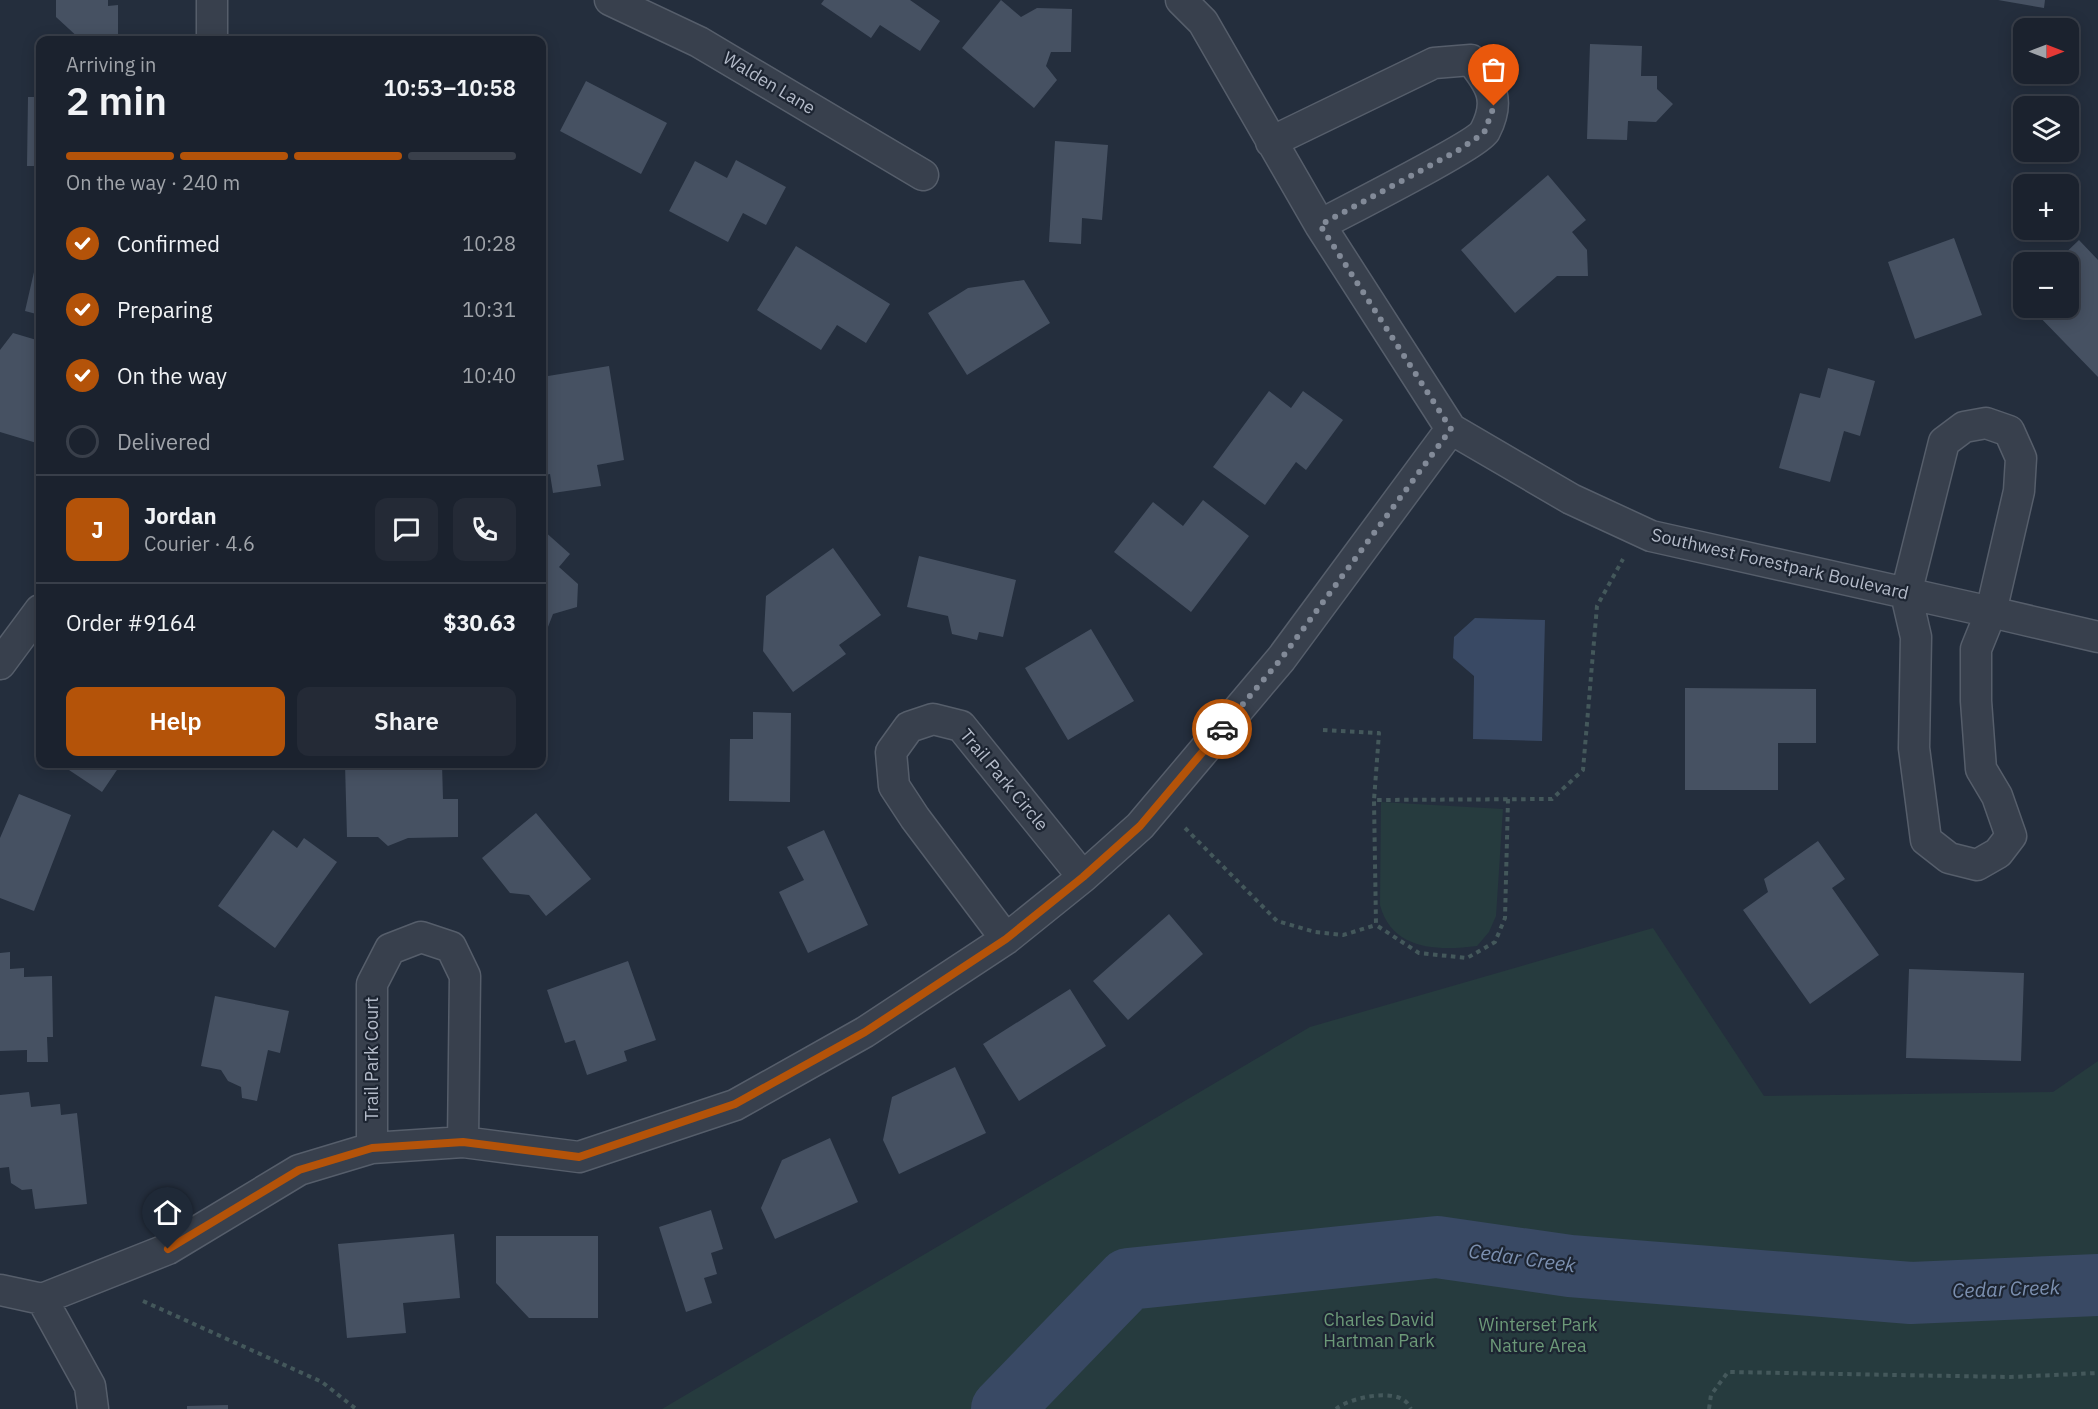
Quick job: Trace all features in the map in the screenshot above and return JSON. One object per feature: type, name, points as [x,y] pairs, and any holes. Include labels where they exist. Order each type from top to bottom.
[{"type":"street","points":[[212,0],[212,36]]},
{"type":"street","name":"Walden Lane","points":[[610,0],[699,42],[923,175]]},
{"type":"street","name":"Southwest Forestpark Boulevard","points":[[1181,0],[1203,22],[1320,225],[1451,429],[1571,499],[1652,536],[2098,637]]},
{"type":"street","points":[[1271,142],[1434,63],[1471,60],[1488,81],[1494,106],[1484,133],[1457,151],[1320,225]]},
{"type":"street","points":[[1986,423],[2009,431],[2021,458],[2019,491],[1991,612],[1976,649],[1976,701],[1981,770],[1997,796],[2011,836],[1998,853],[1977,865],[1949,858],[1926,840],[1914,748],[1916,637],[1906,594],[1944,442],[1964,427],[1986,423]]},
{"type":"street","points":[[0,1290],[42,1299],[168,1249],[299,1170],[372,1148],[463,1142],[579,1157],[735,1104],[865,1032],[1006,939],[1083,877],[1140,826],[1281,659],[1451,429]]},
{"type":"street","points":[[0,664],[36,615]]},
{"type":"street","name":"Trail Park Circle","points":[[1006,939],[915,818],[894,786],[891,752],[909,727],[933,719],[961,726],[1083,877]]},
{"type":"street","name":"Trail Park Court","points":[[372,1148],[372,984],[390,949],[421,937],[451,948],[465,976],[463,1142]]},
{"type":"street","points":[[42,1299],[90,1386],[93,1409]]},
{"type":"path","points":[[1374,800],[1552,798],[1583,770],[1596,606],[1623,559]]},
{"type":"path","points":[[1323,730],[1379,733],[1374,800],[1376,925]]},
{"type":"path","points":[[1185,828],[1277,921],[1315,932],[1343,935],[1376,925],[1419,953],[1467,958],[1495,942],[1505,918],[1508,799]]},
{"type":"path","points":[[143,1301],[322,1382],[356,1409]]},
{"type":"path","points":[[1709,1409],[1711,1395],[1728,1372],[2010,1377],[2098,1372]]},
{"type":"path","points":[[1336,1409],[1344,1402],[1382,1394],[1404,1400],[1411,1409]]},
{"type":"green space","points":[[1381,802],[1503,809],[1496,916],[1489,932],[1477,946],[1447,948],[1418,944],[1405,939],[1386,920],[1380,905]]},
{"type":"green space","points":[[1653,928],[1764,1096],[2053,1092],[2098,1061],[2098,1270],[1911,1279],[1567,1253],[1434,1234],[1140,1262],[1107,1279],[977,1409],[662,1409],[1310,1027]]},
{"type":"green space","points":[[1437,1247],[1794,1298],[2098,1285],[2098,1409],[1002,1409],[1128,1279]]},
{"type":"water","points":[[1475,618],[1545,620],[1542,741],[1473,739],[1474,676],[1453,658],[1454,637]]},
{"type":"building","points":[[56,0],[108,0],[108,6],[118,5],[118,36],[77,36],[56,17]]},
{"type":"building","points":[[824,0],[910,0],[940,21],[920,51],[880,25],[871,38],[821,4]]},
{"type":"building","points":[[1001,0],[1021,17],[1037,8],[1072,9],[1071,52],[1051,52],[1046,66],[1057,80],[1034,108],[962,48]]},
{"type":"building","points":[[1998,0],[2045,0],[2044,8]]},
{"type":"building","points":[[1590,44],[1642,46],[1641,76],[1657,76],[1657,89],[1673,104],[1656,122],[1628,121],[1627,140],[1587,139]]},
{"type":"building","points":[[586,81],[667,123],[641,174],[560,131]]},
{"type":"building","points":[[28,97],[36,97],[36,166],[27,166]]},
{"type":"building","points":[[1055,141],[1108,145],[1102,220],[1082,218],[1081,244],[1049,242]]},
{"type":"building","points":[[736,160],[786,187],[766,225],[743,213],[728,242],[669,211],[695,161],[727,178]]},
{"type":"building","points":[[1548,175],[1586,220],[1572,232],[1587,250],[1588,276],[1557,276],[1515,313],[1461,250]]},
{"type":"building","points":[[1954,238],[1982,315],[1915,339],[1888,262]]},
{"type":"building","points":[[2079,240],[2098,260],[2098,377],[2041,318],[2079,318],[2079,252],[2066,252]]},
{"type":"building","points":[[796,246],[890,304],[866,343],[837,325],[821,350],[757,310]]},
{"type":"building","points":[[36,263],[36,314],[25,311]]},
{"type":"building","points":[[1024,280],[1050,323],[967,375],[928,313],[968,288]]},
{"type":"building","points":[[13,333],[36,340],[36,443],[0,432],[0,350]]},
{"type":"building","points":[[609,366],[624,460],[597,465],[601,486],[553,493],[550,474],[546,475],[546,376]]},
{"type":"building","points":[[1828,368],[1875,381],[1860,436],[1844,431],[1830,482],[1779,468],[1800,393],[1820,398]]},
{"type":"building","points":[[1269,391],[1291,408],[1303,391],[1343,420],[1306,470],[1296,462],[1265,505],[1213,467]]},
{"type":"building","points":[[1203,500],[1249,536],[1191,612],[1114,552],[1153,502],[1183,526]]},
{"type":"building","points":[[546,533],[570,554],[559,567],[578,584],[577,607],[553,614],[546,632]]},
{"type":"building","points":[[833,548],[881,615],[839,645],[846,654],[793,692],[763,651],[766,596]]},
{"type":"building","points":[[919,556],[1016,580],[1003,637],[979,632],[977,640],[952,634],[948,616],[907,607]]},
{"type":"building","points":[[1091,629],[1134,701],[1068,740],[1025,668]]},
{"type":"building","points":[[1685,688],[1816,689],[1816,743],[1778,743],[1778,790],[1685,790]]},
{"type":"building","points":[[753,712],[791,713],[790,802],[729,801],[730,739],[753,739]]},
{"type":"building","points":[[66,768],[118,768],[102,792]]},
{"type":"building","points":[[345,768],[442,768],[443,799],[458,799],[458,837],[408,838],[388,846],[378,837],[347,837]]},
{"type":"building","points":[[19,794],[71,815],[34,911],[0,898],[0,838]]},
{"type":"building","points":[[536,813],[591,879],[546,916],[529,895],[510,893],[482,858]]},
{"type":"building","points":[[273,830],[297,848],[304,838],[337,862],[275,948],[218,906]]},
{"type":"building","points":[[824,830],[868,925],[808,953],[779,892],[804,880],[787,847]]},
{"type":"building","points":[[1818,841],[1845,879],[1832,888],[1879,955],[1810,1004],[1743,910],[1768,892],[1764,879]]},
{"type":"building","points":[[1169,914],[1203,954],[1128,1020],[1093,981]]},
{"type":"building","points":[[10,952],[10,969],[24,968],[24,977],[52,976],[53,1037],[47,1037],[48,1062],[27,1062],[27,1050],[0,1051],[0,953]]},
{"type":"building","points":[[628,961],[656,1040],[624,1051],[627,1061],[587,1075],[575,1040],[565,1043],[547,990]]},
{"type":"building","points":[[1909,969],[2024,973],[2021,1061],[1906,1058]]},
{"type":"building","points":[[1070,989],[1106,1046],[1019,1101],[983,1044]]},
{"type":"building","points":[[215,996],[289,1011],[280,1053],[268,1050],[257,1101],[242,1098],[241,1087],[228,1081],[221,1070],[201,1066]]},
{"type":"building","points":[[955,1067],[986,1133],[899,1174],[883,1140],[892,1097]]},
{"type":"building","points":[[29,1092],[31,1107],[60,1104],[61,1115],[77,1113],[87,1204],[35,1209],[32,1189],[22,1190],[11,1183],[9,1167],[0,1168],[0,1095]]},
{"type":"building","points":[[830,1138],[858,1202],[775,1239],[761,1208],[782,1160]]},
{"type":"building","points":[[711,1210],[723,1249],[711,1253],[717,1274],[704,1278],[712,1303],[686,1312],[659,1227]]},
{"type":"building","points":[[454,1234],[460,1298],[403,1303],[406,1333],[347,1338],[338,1244]]},
{"type":"building","points":[[496,1236],[598,1236],[598,1318],[529,1318],[496,1283]]},
{"type":"building","points":[[228,1405],[228,1409],[187,1409],[187,1406]]},
{"type":"waterway","name":"Cedar Creek","points":[[1002,1409],[1128,1279],[1437,1247],[1570,1266],[1911,1293],[2098,1285]]},
{"type":"way so far","points":[[1222,729],[1281,659],[1451,429],[1320,225],[1457,151],[1484,133],[1494,106]]},
{"type":"route","points":[[168,1249],[299,1170],[372,1148],[463,1142],[579,1157],[735,1104],[865,1032],[1006,939],[1083,877],[1140,826],[1222,729]]},
{"type":"park label","name":"Charles David Hartman Park","points":[[1379,1330]]},
{"type":"park label","name":"Winterset Park Nature Area","points":[[1538,1335]]}]
